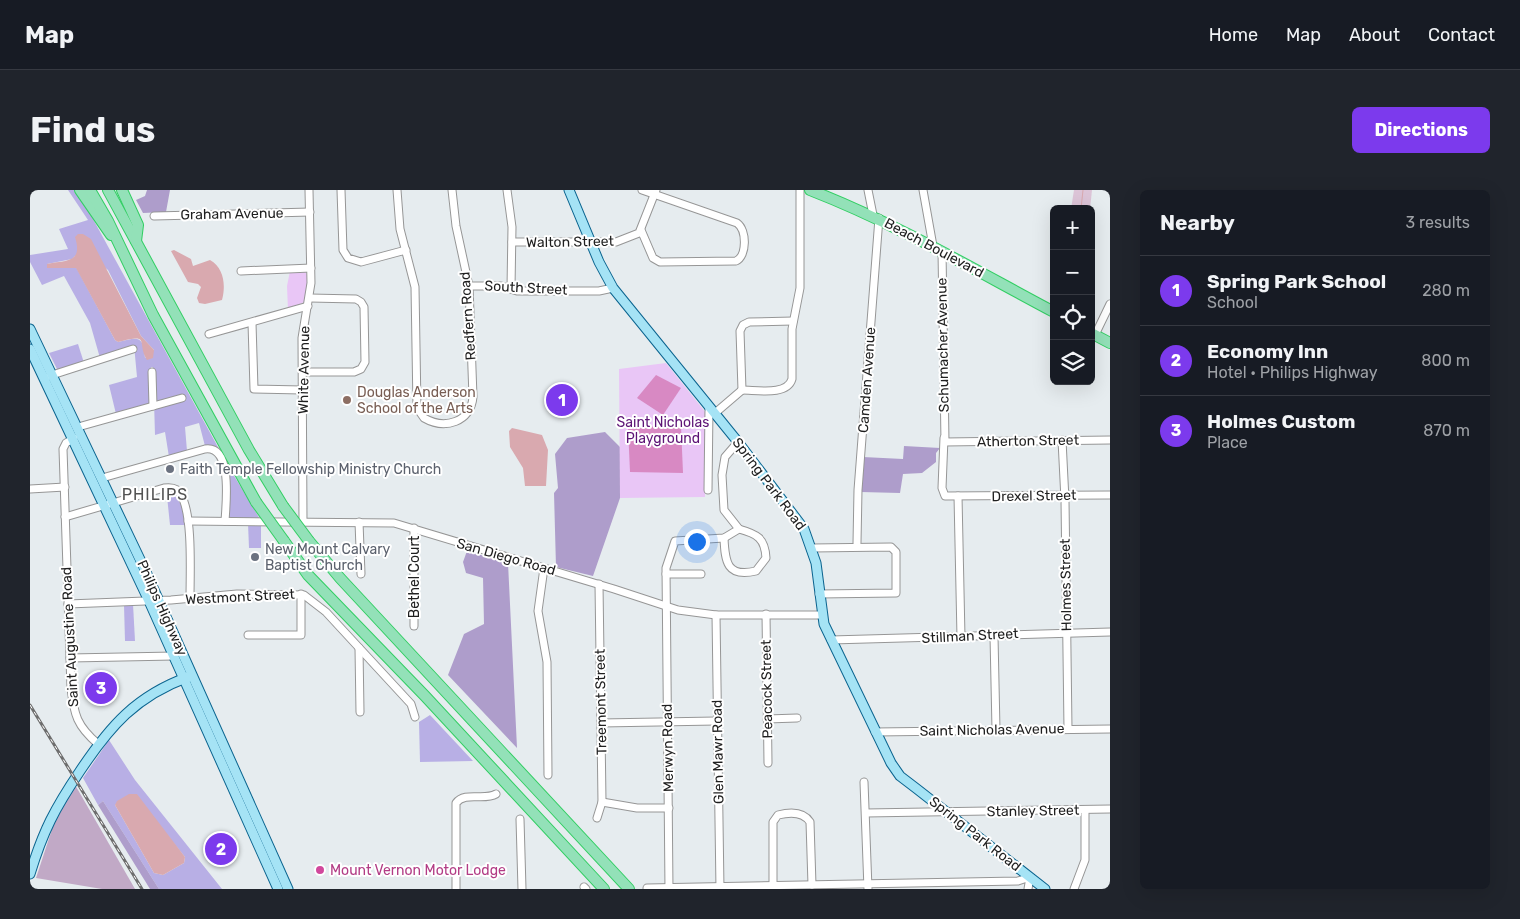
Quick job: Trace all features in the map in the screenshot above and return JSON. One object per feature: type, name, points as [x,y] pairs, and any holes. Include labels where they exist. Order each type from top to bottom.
[{"type":"highway","points":[[80,190],[102,225],[120,245]]},
{"type":"highway","points":[[90,190],[120,245],[153,315],[195,388],[256,502],[308,575],[425,696],[604,889]]},
{"type":"highway","points":[[108,190],[248,450],[282,506],[340,578],[629,889]]},
{"type":"highway","points":[[122,190],[138,225],[136,242]]},
{"type":"highway","name":"Beach Boulevard","points":[[810,190],[876,217],[1050,310]]},
{"type":"highway","points":[[1095,335],[1110,343]]},
{"type":"main road","name":"Spring Park Road","points":[[569,190],[601,268],[613,288],[799,520],[812,548],[821,615],[831,640],[891,763],[900,776],[1044,889]]},
{"type":"main road","name":"Philips Highway","points":[[30,329],[74,438],[109,504],[254,825],[288,889]]},
{"type":"main road","name":"Philips Highway","points":[[30,349],[78,427],[102,478],[109,504]]},
{"type":"main road","name":"Philips Highway","points":[[154,601],[174,656],[188,677]]},
{"type":"main road","points":[[30,874],[34,846],[59,801],[114,723],[132,707],[154,692],[188,677]]},
{"type":"main road","name":"Philips Highway","points":[[254,825],[278,889]]},
{"type":"street","name":"White Avenue","points":[[303,522],[303,331],[309,302],[311,268],[309,190]]},
{"type":"street","points":[[342,190],[343,250],[348,258],[361,262],[406,250],[399,220],[397,190]]},
{"type":"street","name":"Redfern Road","points":[[406,250],[415,292],[417,408],[424,418],[442,423],[462,419],[472,403],[469,286],[456,226],[452,190]]},
{"type":"street","points":[[507,190],[512,242],[511,288]]},
{"type":"street","points":[[642,190],[656,192],[740,224],[743,230],[743,254],[740,259],[736,261],[660,262],[653,258],[641,230],[656,192]]},
{"type":"street","points":[[708,490],[712,411],[742,390],[782,390],[791,384],[793,321],[800,288],[800,190]]},
{"type":"street","name":"Camden Avenue","points":[[857,543],[859,481],[876,217],[868,190]]},
{"type":"street","name":"Schumacher Avenue","points":[[923,190],[937,249],[944,440],[942,492],[946,496],[958,496]]},
{"type":"street","name":"Graham Avenue","points":[[154,216],[310,212]]},
{"type":"street","name":"Walton Street","points":[[512,242],[620,241],[641,230]]},
{"type":"street","points":[[241,270],[311,268]]},
{"type":"street","name":"South Street","points":[[469,286],[511,288],[517,291],[599,291],[613,288]]},
{"type":"street","points":[[209,334],[252,323],[309,302],[356,299],[361,302],[364,307],[365,362],[361,369],[354,372],[303,372]]},
{"type":"street","points":[[1095,330],[1110,304]]},
{"type":"street","points":[[742,390],[740,331],[743,325],[749,322],[793,321]]},
{"type":"street","points":[[252,323],[254,390],[302,390]]},
{"type":"street","points":[[48,376],[132,349]]},
{"type":"street","points":[[152,372],[153,406]]},
{"type":"street","points":[[78,427],[182,398]]},
{"type":"street","name":"Saint Augustine Road","points":[[74,438],[64,447],[70,658],[74,715],[83,730],[98,744]]},
{"type":"street","name":"Atherton Street","points":[[944,440],[1110,440]]},
{"type":"street","name":"Holmes Street","points":[[1062,440],[1068,729]]},
{"type":"street","points":[[738,442],[725,458],[723,468],[724,510],[739,529],[756,534],[764,542],[766,558],[756,571],[738,572],[728,566],[725,559],[724,538],[739,529]]},
{"type":"street","points":[[102,478],[205,449],[213,449],[219,454],[226,474],[225,521]]},
{"type":"street","points":[[30,489],[65,487]]},
{"type":"street","points":[[65,516],[164,488],[176,490],[182,495],[188,521],[190,598]]},
{"type":"street","name":"Drexel Street","points":[[958,496],[1110,495]]},
{"type":"street","points":[[958,496],[961,637]]},
{"type":"street","name":"San Diego Road","points":[[188,521],[394,523],[691,613],[716,615],[821,615]]},
{"type":"street","points":[[359,522],[362,574]]},
{"type":"street","name":"Bethel Court","points":[[414,528],[414,626]]},
{"type":"street","name":"Merwyn Road","points":[[669,888],[666,574],[674,542],[724,538]]},
{"type":"street","points":[[812,548],[891,547],[896,552],[896,593],[819,594]]},
{"type":"street","points":[[544,568],[538,606],[547,662],[548,775]]},
{"type":"street","points":[[666,574],[701,574]]},
{"type":"street","name":"Treemont Street","points":[[597,818],[601,812],[602,802],[599,584]]},
{"type":"street","name":"Westmont Street","points":[[68,604],[154,601],[237,594],[301,594],[319,605],[360,648],[411,704],[415,717]]},
{"type":"street","points":[[248,635],[301,635],[301,594]]},
{"type":"street","name":"Peacock Street","points":[[766,614],[768,764]]},
{"type":"street","name":"Glen Mawr Road","points":[[716,615],[716,720],[720,888]]},
{"type":"street","name":"Stillman Street","points":[[831,640],[1110,632]]},
{"type":"street","points":[[994,636],[996,730]]},
{"type":"street","points":[[360,648],[360,712]]},
{"type":"street","points":[[70,658],[174,656]]},
{"type":"street","points":[[767,719],[797,718]]},
{"type":"street","points":[[601,723],[716,720]]},
{"type":"street","name":"Saint Nicholas Avenue","points":[[875,732],[1110,729]]},
{"type":"street","points":[[864,782],[868,886]]},
{"type":"street","points":[[456,889],[455,807],[458,800],[464,797],[489,797],[496,794]]},
{"type":"street","points":[[602,802],[637,808],[668,808]]},
{"type":"street","name":"Stanley Street","points":[[866,813],[1110,809]]},
{"type":"street","points":[[1074,889],[1085,860],[1085,810]]},
{"type":"street","points":[[773,886],[773,822],[778,815],[792,813],[804,815],[810,822],[812,885]]},
{"type":"street","points":[[520,819],[522,889]]},
{"type":"street","points":[[647,888],[812,885],[868,886],[1018,881],[1030,877],[1028,889]]},
{"type":"shaded area","points":[[68,190],[74,190],[93,219],[230,469],[260,519],[228,518],[219,452],[216,446],[205,446],[199,423],[185,427],[187,451],[169,457],[165,432],[155,435],[153,367],[151,367],[151,405],[116,414],[109,385],[137,377],[134,345],[100,358],[90,323],[64,276],[42,285],[30,262],[30,255],[68,249],[59,229],[88,220]],"holes":[[[78,246],[108,270],[141,336],[154,350],[145,358],[143,345],[139,340],[131,339],[118,342],[115,340],[76,267],[47,264],[72,259],[78,253]]]},
{"type":"shaded area","points":[[147,190],[170,190],[166,212],[143,213],[136,200],[145,196]]},
{"type":"shaded area","points":[[1074,190],[1092,190],[1090,205],[1072,205]]},
{"type":"shaded area","points":[[78,234],[83,234],[91,239],[141,336],[154,350],[153,358],[147,360],[139,339],[135,338],[118,342],[115,340],[76,268],[47,268],[47,264],[67,261],[75,256],[77,245],[75,237]]},
{"type":"shaded area","points":[[174,250],[191,259],[193,266],[210,260],[215,263],[223,277],[224,289],[222,300],[205,304],[199,303],[197,298],[201,287],[198,284],[188,282],[171,251]]},
{"type":"shaded area","points":[[78,344],[84,363],[58,371],[49,353]]},
{"type":"shaded area","points":[[512,428],[542,435],[548,450],[546,486],[525,486],[523,468],[510,447],[509,431]]},
{"type":"shaded area","points":[[605,432],[620,447],[620,498],[593,576],[556,567],[554,493],[558,488],[555,454],[567,438]]},
{"type":"shaded area","points":[[904,446],[940,448],[936,453],[936,462],[922,473],[903,474],[900,493],[861,492],[863,457],[903,459]]},
{"type":"shaded area","points":[[167,496],[176,497],[182,506],[186,525],[170,525]]},
{"type":"shaded area","points":[[248,523],[261,524],[261,548],[249,548]]},
{"type":"shaded area","points":[[467,551],[508,563],[517,748],[448,675],[464,634],[484,624],[483,578],[466,573],[463,562]]},
{"type":"shaded area","points":[[133,604],[135,641],[125,641],[124,605]]},
{"type":"shaded area","points":[[430,715],[473,761],[420,762],[419,722]]},
{"type":"shaded area","points":[[109,740],[135,780],[222,889],[159,889],[103,801],[98,805],[83,778]],"holes":[[[134,794],[185,857],[184,863],[163,875],[154,873],[115,805]]]},
{"type":"shaded area","points":[[74,783],[135,889],[102,889],[36,878],[57,814]]},
{"type":"shaded area","points":[[129,794],[137,794],[185,857],[184,863],[163,875],[154,873],[115,805],[117,801]]},
{"type":"shaded area","points":[[103,801],[159,889],[150,889],[98,805]]},
{"type":"green space","points":[[290,271],[305,271],[308,277],[306,301],[288,310],[287,286]]},
{"type":"green space","name":"Saint Nicholas Playground","points":[[666,363],[706,413],[705,497],[620,498],[619,369]]},
{"type":"green space","points":[[656,375],[681,388],[663,415],[637,398]]},
{"type":"green space","points":[[681,426],[683,473],[630,472],[628,427]]},
{"type":"waterway","points":[[1081,205],[1083,190]]},
{"type":"railway","points":[[30,705],[142,889]]},
{"type":"place","name":"Douglas Anderson School of the Arts","points":[[347,400]]},
{"type":"place","name":"Spring Park School","points":[[562,400]]},
{"type":"place","name":"Faith Temple Fellowship Ministry Church","points":[[170,469]]},
{"type":"place","name":"New Mount Calvary Baptist Church","points":[[255,557]]},
{"type":"place","name":"Holmes Custom","points":[[101,688]]},
{"type":"place","name":"Economy Inn","points":[[221,849]]},
{"type":"place","name":"Mount Vernon Motor Lodge","points":[[320,870]]},
{"type":"district","name":"PHILIPS","points":[[155,494]]}]
